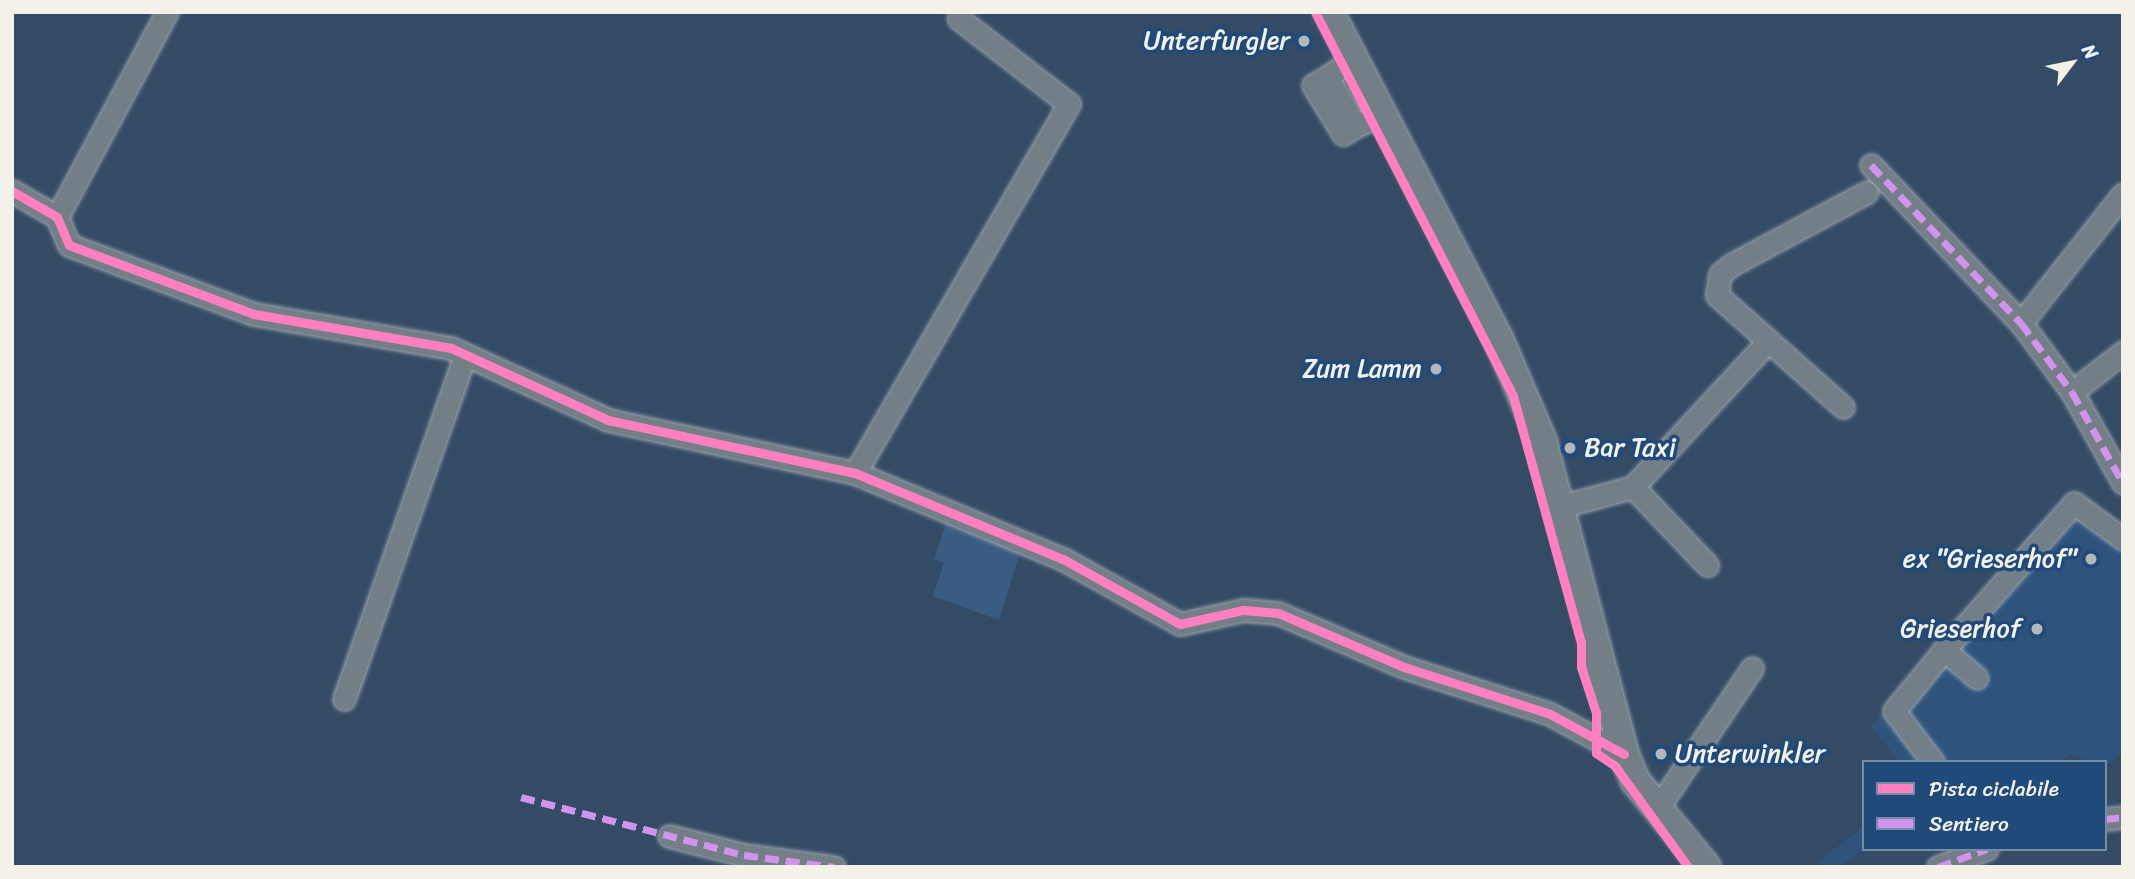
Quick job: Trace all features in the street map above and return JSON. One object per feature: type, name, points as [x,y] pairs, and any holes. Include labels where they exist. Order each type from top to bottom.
[{"type":"main road","points":[[1329,12],[1499,340],[1542,441],[1624,754],[1657,809],[1706,867]]},
{"type":"street","points":[[57,217],[167,12]]},
{"type":"street","points":[[855,473],[1069,104],[958,18]]},
{"type":"street","points":[[1353,59],[1326,77],[1356,126],[1381,114]]},
{"type":"street","points":[[1871,165],[2021,323],[2072,392],[2123,483]]},
{"type":"street","points":[[12,191],[57,217],[69,246],[254,314],[366,329],[465,355],[608,420],[855,473],[1063,559],[1180,624],[1243,610],[1278,613],[1404,667],[1550,714],[1624,754]]},
{"type":"street","points":[[1843,407],[1717,295],[1720,274],[1867,192]]},
{"type":"street","points":[[2021,323],[2123,194]]},
{"type":"street","points":[[1559,507],[1633,487],[1768,341]]},
{"type":"street","points":[[2072,392],[2123,352]]},
{"type":"street","points":[[344,699],[465,355]]},
{"type":"street","points":[[1633,487],[1707,565]]},
{"type":"street","points":[[1931,760],[1894,711],[1944,650],[2074,503],[2123,539]]},
{"type":"street","points":[[1944,650],[1978,678]]},
{"type":"street","points":[[1657,809],[1752,668]]},
{"type":"street","points":[[669,836],[744,855],[834,867]]},
{"type":"street","points":[[1938,867],[1982,851]]},
{"type":"shaded area","name":"Grieserhof","points":[[2081,494],[2123,530],[2123,754],[2107,765],[2107,760],[2088,760],[2070,754],[2064,760],[1897,760],[1871,726],[2032,531],[2071,495]]},
{"type":"shaded area","points":[[947,520],[1021,549],[999,620],[933,596],[944,563],[934,559]]},
{"type":"shaded area","points":[[1862,828],[1862,850],[1840,867],[1824,867],[1819,861]]},
{"type":"marked path","points":[[1871,165],[2021,323],[2072,392],[2123,483]]},
{"type":"marked path","points":[[521,797],[744,855],[834,867]]},
{"type":"marked path","points":[[2107,819],[2123,817]]},
{"type":"marked path","points":[[1938,867],[1982,851]]},
{"type":"cycle path","points":[[1315,12],[1513,396],[1581,643],[1581,667],[1596,713],[1596,753],[1615,766],[1688,867]]},
{"type":"cycle path","points":[[12,191],[57,217],[69,245],[254,314],[451,348],[608,420],[855,473],[1063,559],[1180,624],[1243,610],[1278,613],[1404,667],[1550,714],[1624,754]]},
{"type":"place","name":"Unterfurgler","points":[[1304,41]]},
{"type":"place","name":"Zum Lamm","points":[[1436,369]]},
{"type":"place","name":"Bar Taxi","points":[[1570,448]]},
{"type":"place","name":"ex \"Grieserhof\"","points":[[2091,559]]},
{"type":"place","name":"Grieserhof","points":[[2037,629]]},
{"type":"place","name":"Unterwinkler","points":[[1661,754]]}]
